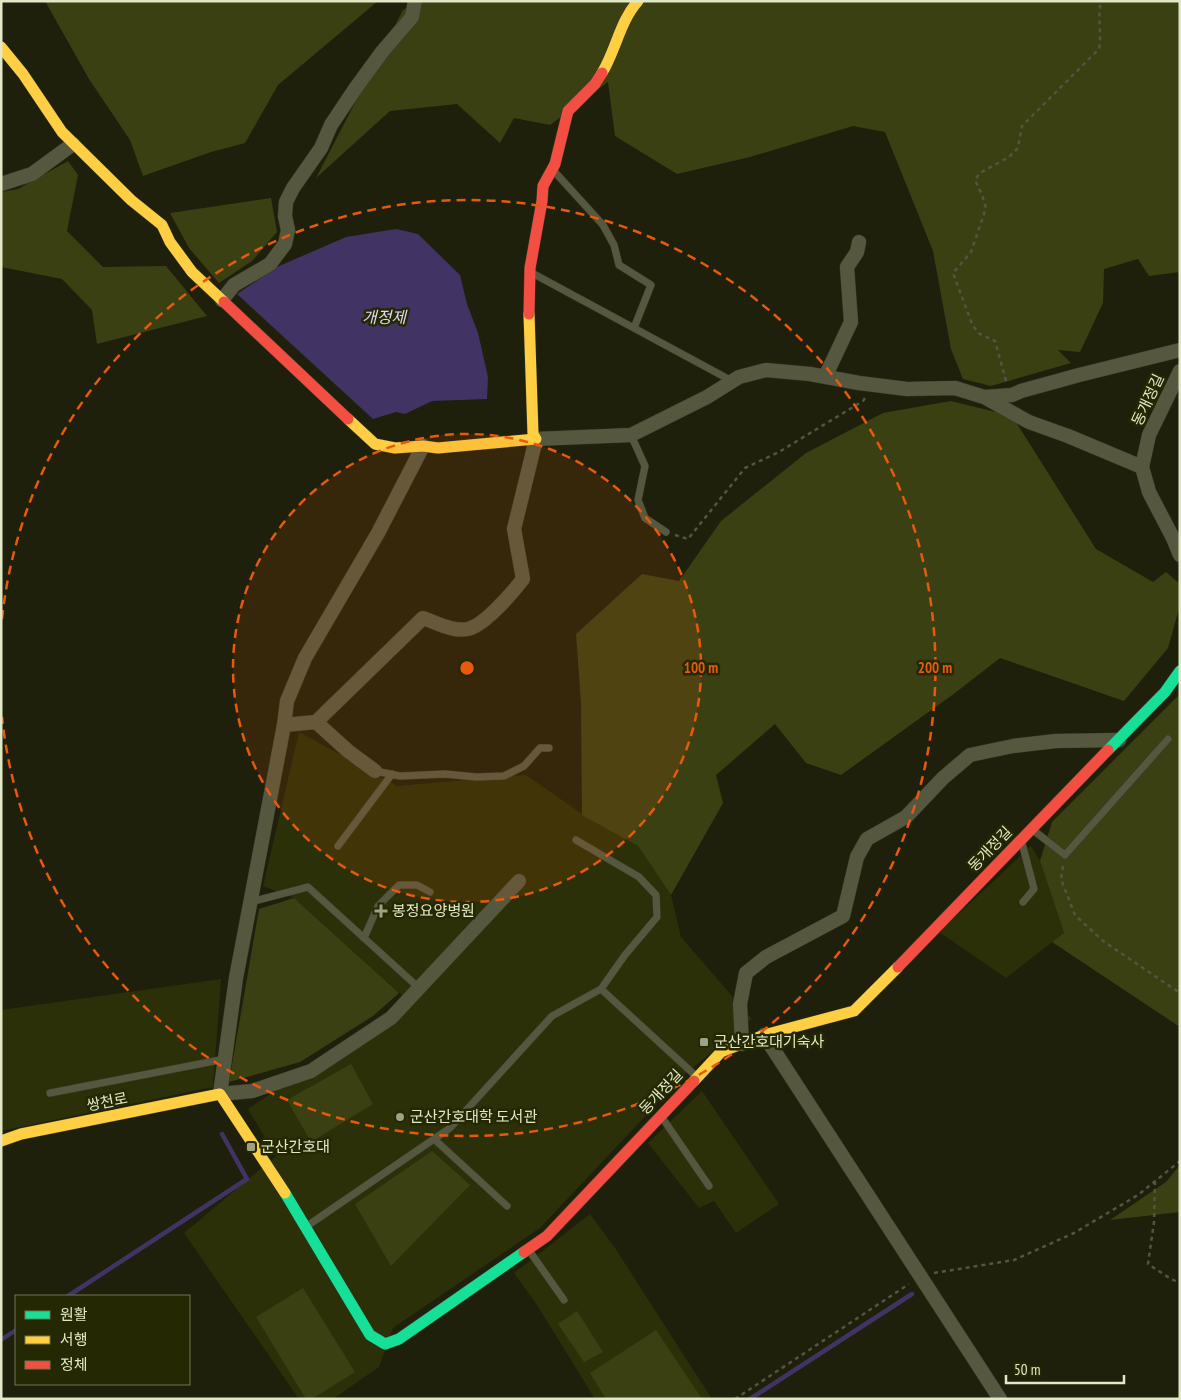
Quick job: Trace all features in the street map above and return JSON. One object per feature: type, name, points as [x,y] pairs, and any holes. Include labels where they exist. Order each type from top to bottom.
[{"type":"street","points":[[222,300],[234,285],[270,264],[285,244],[288,230],[285,216],[286,202],[292,188],[321,148],[331,125],[355,89],[382,52],[412,17],[415,1]]},
{"type":"street","points":[[284,725],[316,722],[423,618],[449,628],[468,629],[480,623],[523,579],[514,529],[536,439],[533,434],[530,400],[530,272],[543,186],[553,169],[568,111],[595,84],[608,63],[629,11],[638,1]]},
{"type":"street","points":[[1,47],[23,74],[62,132],[131,200],[162,225],[170,242],[184,263],[375,444],[395,448],[422,446],[438,448],[536,439],[631,436],[707,397],[739,377],[766,370],[825,376],[907,389],[955,388],[984,397],[1029,422],[1142,467]]},
{"type":"street","points":[[1,184],[32,174],[73,144]]},
{"type":"street","points":[[825,376],[851,322],[848,267],[857,252],[859,242]]},
{"type":"street","points":[[984,397],[1012,395],[1079,375],[1180,350]]},
{"type":"street","name":"동개정길","points":[[1180,371],[1149,434],[1142,467],[1149,492],[1180,555]]},
{"type":"street","points":[[422,446],[378,533],[305,658],[287,701],[236,978],[220,1094],[252,1091],[311,1071],[391,1018],[519,881]]},
{"type":"street","name":"동개정길","points":[[220,1094],[306,1226],[370,1335],[384,1344],[399,1339],[547,1236],[721,1052],[764,1035],[854,1010],[917,948],[1119,740],[1165,692],[1180,670]]},
{"type":"street","points":[[316,722],[348,751],[375,771]]},
{"type":"street","points":[[742,1044],[740,1004],[746,973],[766,957],[843,916],[857,857],[867,839],[906,817],[943,778],[970,755],[1013,746],[1056,741],[1119,740]]},
{"type":"street","points":[[764,1035],[1000,1399]]},
{"type":"street","name":"쌍천로","points":[[1,1141],[22,1134],[220,1094]]},
{"type":"lane","points":[[553,169],[602,226],[614,245],[618,265],[652,285],[634,328]]},
{"type":"lane","points":[[530,272],[732,382]]},
{"type":"lane","points":[[631,436],[645,466],[638,500],[645,518],[666,532]]},
{"type":"lane","points":[[1032,829],[1065,855],[1168,739]]},
{"type":"lane","points":[[375,771],[400,776],[444,774],[476,777],[504,776],[524,766],[540,748],[550,748]]},
{"type":"lane","points":[[338,846],[392,774]]},
{"type":"lane","points":[[306,1226],[450,1128],[552,1016],[601,989],[625,955],[657,917],[656,896],[639,876],[576,840]]},
{"type":"lane","points":[[1022,841],[1034,889],[1023,902]]},
{"type":"lane","points":[[364,938],[378,906],[399,885],[417,885],[430,892]]},
{"type":"lane","points":[[250,902],[308,887],[420,988]]},
{"type":"lane","points":[[601,989],[697,1077]]},
{"type":"lane","points":[[50,1093],[225,1059]]},
{"type":"lane","points":[[661,1116],[709,1186]]},
{"type":"lane","points":[[434,1139],[507,1206]]},
{"type":"lane","points":[[528,1249],[564,1300]]},
{"type":"path","points":[[1012,395],[995,340],[978,333],[972,324],[953,273],[971,252],[986,208],[975,180],[980,174],[1009,157],[1018,148],[1022,126],[1098,48],[1101,36],[1099,19],[1101,1]]},
{"type":"path","points":[[666,532],[688,539],[745,468],[779,452],[864,401],[874,385]]},
{"type":"path","points":[[1065,855],[1061,879],[1075,916],[1103,941],[1180,993]]},
{"type":"path","points":[[735,1399],[921,1276],[1014,1260],[1074,1233],[1138,1195],[1180,1161]]},
{"type":"path","points":[[1155,1181],[1154,1222],[1148,1264],[1180,1283]]},
{"type":"shaded area","points":[[45,1],[378,1],[278,85],[245,143],[211,152],[143,176],[130,140],[89,79]]},
{"type":"shaded area","points":[[419,1],[1180,1],[1180,272],[1149,276],[1138,259],[1104,269],[1103,303],[1080,352],[1058,350],[1071,363],[991,386],[963,379],[951,349],[933,251],[885,132],[853,126],[750,157],[677,174],[615,136],[608,82],[550,125],[514,118],[500,143],[457,104],[390,111],[316,178],[403,10]]},
{"type":"shaded area","points":[[68,161],[78,175],[67,231],[103,267],[166,266],[207,316],[97,344],[92,310],[62,279],[1,267],[1,192],[18,189]]},
{"type":"shaded area","points":[[271,198],[277,232],[252,261],[219,283],[189,248],[170,213]]},
{"type":"shaded area","points":[[951,401],[1012,416],[1096,549],[1153,582],[1166,572],[1180,584],[1180,605],[1168,648],[1124,701],[1000,658],[955,693],[841,775],[806,763],[775,724],[716,775],[723,803],[671,895],[638,846],[582,815],[581,703],[576,634],[642,574],[679,581],[721,521],[806,453],[883,413]]},
{"type":"shaded area","points":[[1179,695],[1180,1027],[1052,942],[1064,933],[1040,861],[1052,822]]},
{"type":"shaded area","points":[[299,732],[397,786],[526,775],[582,814],[638,846],[671,895],[681,937],[752,1019],[683,1076],[540,1228],[393,1328],[379,1367],[333,1399],[299,1399],[184,1233],[276,1156],[248,1109],[407,1000],[294,898],[263,886]]},
{"type":"shaded area","points":[[1031,846],[1040,861],[1064,933],[1006,978],[939,932]]},
{"type":"shaded area","points":[[294,898],[399,993],[373,1016],[300,1062],[229,1082],[259,909]]},
{"type":"shaded area","points":[[221,979],[213,1087],[1,1131],[1,1010]]},
{"type":"shaded area","points":[[351,1064],[373,1104],[311,1142],[287,1100]]},
{"type":"shaded area","points":[[702,1091],[779,1204],[736,1233],[714,1201],[699,1208],[648,1143]]},
{"type":"shaded area","points":[[432,1151],[470,1185],[391,1266],[355,1204]]},
{"type":"shaded area","points":[[1180,1165],[1180,1212],[1110,1220],[1166,1182]]},
{"type":"shaded area","points":[[590,1214],[615,1248],[712,1399],[595,1399],[537,1305],[514,1273]]},
{"type":"shaded area","points":[[303,1288],[355,1372],[312,1399],[306,1399],[256,1317]]},
{"type":"shaded area","points":[[577,1311],[603,1352],[584,1362],[558,1324]]},
{"type":"shaded area","points":[[656,1330],[702,1399],[606,1399],[590,1373]]},
{"type":"water","name":"개정제","points":[[396,229],[418,234],[460,275],[467,304],[478,333],[488,377],[487,399],[432,401],[405,414],[396,412],[373,419],[237,294],[277,267],[346,237]]},
{"type":"waterway","points":[[70,1295],[247,1179],[222,1134]]},
{"type":"waterway","points":[[750,1399],[912,1294]]},
{"type":"waterway","points":[[1,1340],[15,1331]]},
{"type":"traffic: fast","points":[[1108,750],[1165,692],[1180,671]]},
{"type":"traffic: fast","points":[[285,1193],[370,1335],[385,1344],[399,1339],[524,1252]]},
{"type":"traffic: slow","points":[[602,73],[622,27],[638,1]]},
{"type":"traffic: slow","points":[[1,47],[23,74],[62,132],[131,200],[162,225],[170,242],[192,272],[224,302]]},
{"type":"traffic: slow","points":[[348,419],[375,444],[395,448],[423,446],[438,448],[536,439],[533,434],[529,314]]},
{"type":"traffic: slow","points":[[694,1081],[721,1052],[764,1035],[854,1011],[898,967]]},
{"type":"traffic: slow","points":[[1,1141],[21,1134],[220,1094],[285,1193]]},
{"type":"traffic: jam","points":[[529,314],[530,268],[543,186],[555,164],[568,111],[595,84],[602,73]]},
{"type":"traffic: jam","points":[[224,302],[348,419]]},
{"type":"traffic: jam","points":[[898,967],[1108,750]]},
{"type":"traffic: jam","points":[[524,1252],[547,1236],[694,1081]]},
{"type":"place","name":"봉정요양병원","points":[[381,911]]},
{"type":"place","name":"군산간호대기숙사","points":[[704,1042]]},
{"type":"place","name":"군산간호대학 도서관","points":[[400,1117]]},
{"type":"place","name":"군산간호대","points":[[251,1147]]}]
